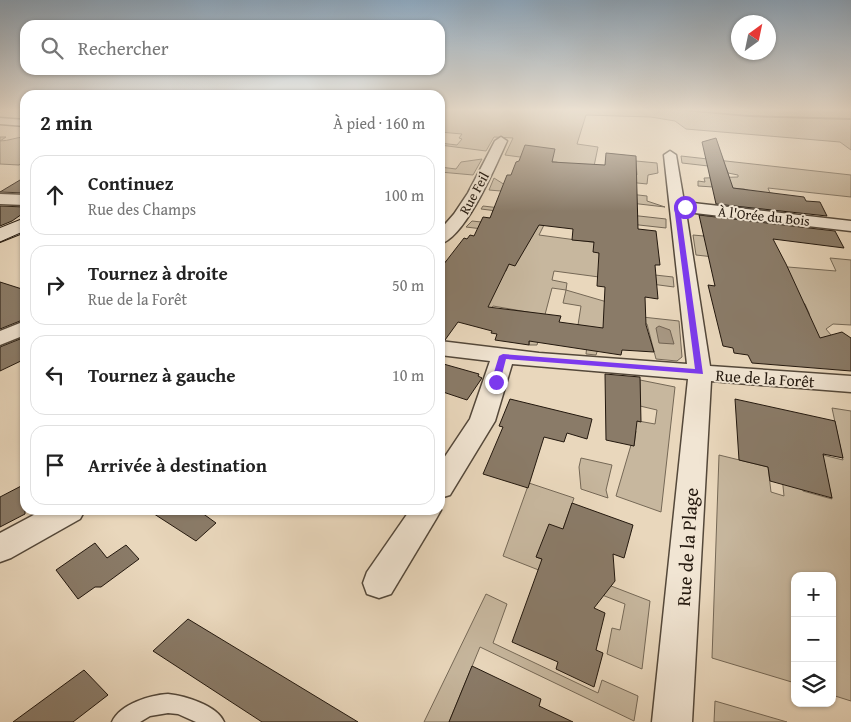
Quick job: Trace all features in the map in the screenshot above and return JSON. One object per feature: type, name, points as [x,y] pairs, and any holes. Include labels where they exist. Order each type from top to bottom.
[{"type":"main road","points":[[0,236],[20,226]]},
{"type":"main road","points":[[0,253],[20,246]]},
{"type":"street","name":"Rue Feil","points":[[445,234],[458,222],[472,202],[500,144]]},
{"type":"street","name":"Rue de la Plage","points":[[670,155],[700,372],[672,722]]},
{"type":"street","points":[[0,199],[20,200]]},
{"type":"street","name":"À l'Orée du Bois","points":[[676,206],[851,226]]},
{"type":"street","points":[[0,339],[20,329]]},
{"type":"street","name":"Rue de la Forêt","points":[[445,349],[503,356],[851,384]]},
{"type":"street","points":[[445,479],[482,421],[503,356]]},
{"type":"street","points":[[0,548],[61,515]]},
{"type":"street","points":[[380,583],[423,515]]},
{"type":"lane","points":[[122,722],[138,711],[155,704],[171,702],[194,710],[214,722]]},
{"type":"shaded area","points":[[0,144],[20,144],[20,164],[0,164]]},
{"type":"shaded area","points":[[445,144],[490,144],[486,151],[445,146]]},
{"type":"shaded area","points":[[510,144],[577,144],[598,147],[593,171],[637,175],[636,161],[657,163],[658,173],[648,175],[647,184],[580,177],[557,162],[505,155]]},
{"type":"shaded area","points":[[842,144],[851,144],[851,150]]},
{"type":"shaded area","points":[[681,156],[851,175],[851,197],[768,188],[770,193],[777,194],[785,213],[758,210],[750,191],[698,186],[698,181],[705,182],[704,178],[738,177],[738,175],[728,173],[726,168],[682,163]]},
{"type":"shaded area","points":[[482,159],[473,175],[445,172],[445,168],[456,169],[461,162]]},
{"type":"shaded area","points":[[494,178],[505,185],[577,188],[647,196],[647,201],[665,207],[596,199],[594,211],[666,219],[666,228],[549,215],[539,235],[606,244],[599,253],[600,260],[619,271],[673,277],[674,287],[554,271],[552,280],[567,283],[566,290],[552,288],[537,345],[529,345],[533,313],[493,306],[481,324],[445,299],[445,262],[506,271],[508,266],[490,263],[515,265],[532,235],[466,227],[472,221],[518,226],[521,214],[481,209],[483,206],[552,214],[524,193],[489,190]]},
{"type":"shaded area","points":[[693,235],[704,236],[732,259],[696,255]]},
{"type":"shaded area","points":[[830,258],[851,260],[851,325],[833,324],[826,329],[831,335],[815,351],[809,313],[805,304],[764,265],[836,271]]},
{"type":"shaded area","points":[[566,290],[607,302],[624,315],[679,321],[682,357],[677,361],[656,359],[647,324],[608,318],[596,355],[586,354],[589,327],[578,325],[581,306],[563,303]]},
{"type":"shaded area","points":[[659,326],[670,330],[674,344],[659,343],[656,328]]},
{"type":"shaded area","points":[[640,380],[675,387],[661,512],[616,496],[631,445],[634,446],[636,431],[625,428],[627,419],[655,424],[657,410],[640,406]]},
{"type":"shaded area","points":[[832,408],[851,411],[851,701],[836,696],[836,572],[791,572],[791,682],[712,658],[719,455],[768,467],[771,492],[784,496],[779,446],[797,450],[803,491],[832,499],[830,489],[803,450],[843,460]]},
{"type":"shaded area","points":[[581,458],[612,465],[606,490],[608,498],[581,489],[579,467]]},
{"type":"shaded area","points":[[529,483],[574,498],[563,529],[536,557],[650,601],[642,669],[607,654],[612,628],[620,630],[625,604],[503,556]]},
{"type":"shaded area","points":[[486,594],[507,604],[493,643],[598,693],[602,680],[638,696],[634,721],[480,647],[449,722],[424,722]]},
{"type":"shaded area","points":[[715,701],[787,722],[714,722]]},
{"type":"building","points":[[702,144],[718,144],[733,188],[804,197],[806,201],[820,202],[827,216],[716,204]]},
{"type":"building","points":[[525,145],[555,149],[552,162],[605,165],[606,153],[636,156],[638,229],[656,231],[660,265],[655,265],[658,299],[645,297],[646,325],[654,352],[622,350],[621,355],[529,341],[529,345],[495,340],[497,334],[491,333],[492,331],[458,322],[445,340],[445,263],[464,238],[467,239],[470,235],[474,236],[483,217],[490,218],[507,175],[511,175],[516,162],[519,161]],"holes":[[[539,225],[573,229],[572,240],[594,242],[593,252],[599,253],[597,286],[605,287],[603,328],[559,322],[561,316],[488,307],[509,264],[515,266]]]},
{"type":"building","points":[[20,180],[20,193],[0,192]]},
{"type":"building","points":[[0,206],[20,207],[20,215],[0,226]]},
{"type":"building","points":[[699,215],[835,231],[844,248],[773,239],[820,338],[842,332],[851,338],[851,371],[752,363],[748,355],[734,353],[733,348],[723,346],[708,285],[715,286]]},
{"type":"building","points":[[0,282],[20,288],[20,321],[0,329]]},
{"type":"building","points":[[20,339],[20,361],[0,371],[0,347]]},
{"type":"building","points":[[445,364],[479,374],[478,376],[482,378],[467,400],[445,393]]},
{"type":"building","points":[[605,374],[640,377],[641,422],[637,421],[634,446],[606,440]]},
{"type":"building","points":[[510,399],[592,419],[587,439],[567,433],[564,442],[544,437],[528,488],[483,474],[503,427],[499,426]]},
{"type":"building","points":[[735,399],[835,421],[843,458],[823,454],[832,498],[770,481],[768,467],[739,460]]},
{"type":"building","points":[[20,487],[20,515],[23,515],[0,527],[0,497]]},
{"type":"building","points":[[572,503],[633,525],[624,558],[613,554],[615,581],[594,608],[605,613],[596,650],[603,653],[594,687],[556,669],[558,662],[512,642],[542,559],[536,557],[549,524],[563,529]]},
{"type":"building","points":[[156,515],[205,515],[216,523],[196,541]]},
{"type":"building","points":[[95,543],[107,558],[126,545],[139,559],[101,587],[95,587],[78,599],[56,570]]},
{"type":"building","points":[[188,619],[358,722],[262,722],[153,651]]},
{"type":"building","points":[[472,666],[541,699],[539,706],[573,722],[449,722]]},
{"type":"building","points":[[84,670],[108,695],[73,722],[13,722]]},
{"type":"tram line","points":[[0,242],[20,233]]},
{"type":"route","points":[[496,382],[503,356],[700,372],[676,206],[685,207]]}]
